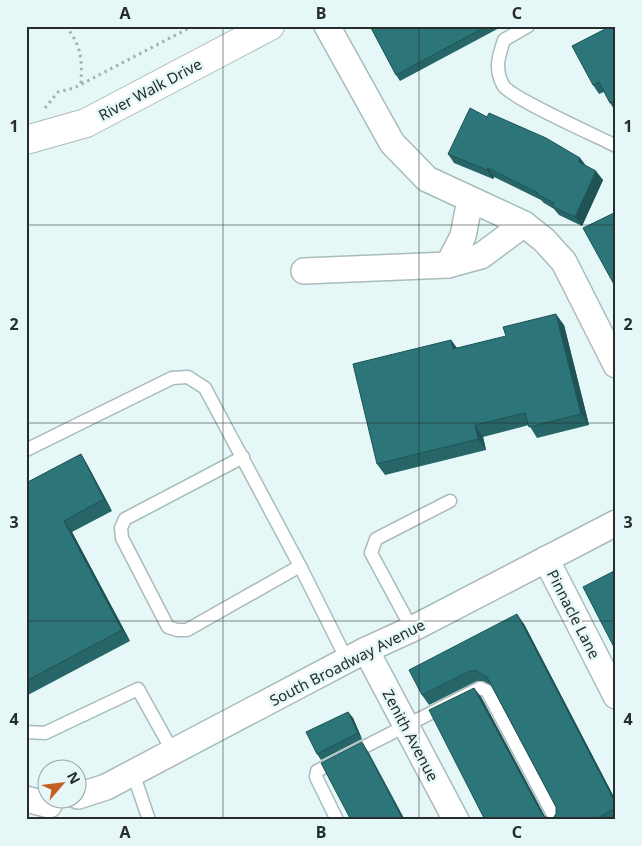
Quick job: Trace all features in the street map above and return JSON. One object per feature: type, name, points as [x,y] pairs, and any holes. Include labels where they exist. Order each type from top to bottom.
[{"type":"street","name":"River Walk Drive","points":[[26,140],[86,123],[270,26]]},
{"type":"street","points":[[327,26],[392,143],[427,179],[524,224],[544,240],[564,262],[616,365]]},
{"type":"street","points":[[448,265],[463,236],[470,200]]},
{"type":"street","points":[[304,272],[448,265],[481,256],[524,224]]},
{"type":"street","name":"South Broadway Avenue","points":[[88,793],[106,787],[357,655],[412,629],[616,523]]},
{"type":"street","name":"Pinnacle Lane","points":[[546,559],[616,696]]},
{"type":"street","name":"Zenith Avenue","points":[[357,655],[406,726],[456,820]]},
{"type":"lane","points":[[528,26],[504,40],[496,63],[503,86],[529,103],[616,146]]},
{"type":"lane","points":[[26,450],[172,378],[188,377],[205,388],[300,566],[357,655]]},
{"type":"lane","points":[[243,457],[125,519],[121,528],[122,538],[168,627],[177,630],[187,630],[300,566]]},
{"type":"lane","points":[[412,629],[371,553],[376,539],[450,501]]},
{"type":"lane","points":[[337,820],[316,777],[317,771],[480,688],[487,691],[556,820]]},
{"type":"lane","points":[[26,732],[45,734],[138,689],[173,752]]},
{"type":"lane","points":[[133,773],[149,820]]},
{"type":"path","points":[[66,26],[78,43],[82,64],[81,85]]},
{"type":"path","points":[[43,112],[58,92],[81,85],[193,26]]},
{"type":"building","points":[[370,26],[487,26],[396,75]]},
{"type":"building","points":[[611,26],[616,26],[616,100],[610,103],[599,82],[593,85],[572,46]]},
{"type":"building","points":[[470,108],[487,117],[489,113],[546,138],[580,158],[579,162],[596,171],[575,217],[553,207],[554,203],[538,193],[488,168],[487,170],[448,154]]},
{"type":"building","points":[[616,212],[616,288],[583,228]]},
{"type":"building","points":[[556,314],[581,414],[529,427],[525,413],[475,425],[478,439],[377,464],[353,364],[451,340],[453,349],[506,336],[503,327]]},
{"type":"building","points":[[81,454],[104,499],[64,521],[122,630],[26,681],[26,483]]},
{"type":"building","points":[[616,570],[616,651],[583,587]]},
{"type":"building","points":[[517,614],[616,804],[616,808],[594,820],[485,820],[429,710],[474,688],[542,814],[545,817],[553,818],[556,814],[556,807],[487,677],[476,671],[470,671],[422,695],[409,670]]},
{"type":"building","points":[[348,712],[358,733],[317,754],[306,732]]},
{"type":"building","points":[[362,742],[403,820],[351,820],[321,763]]}]
